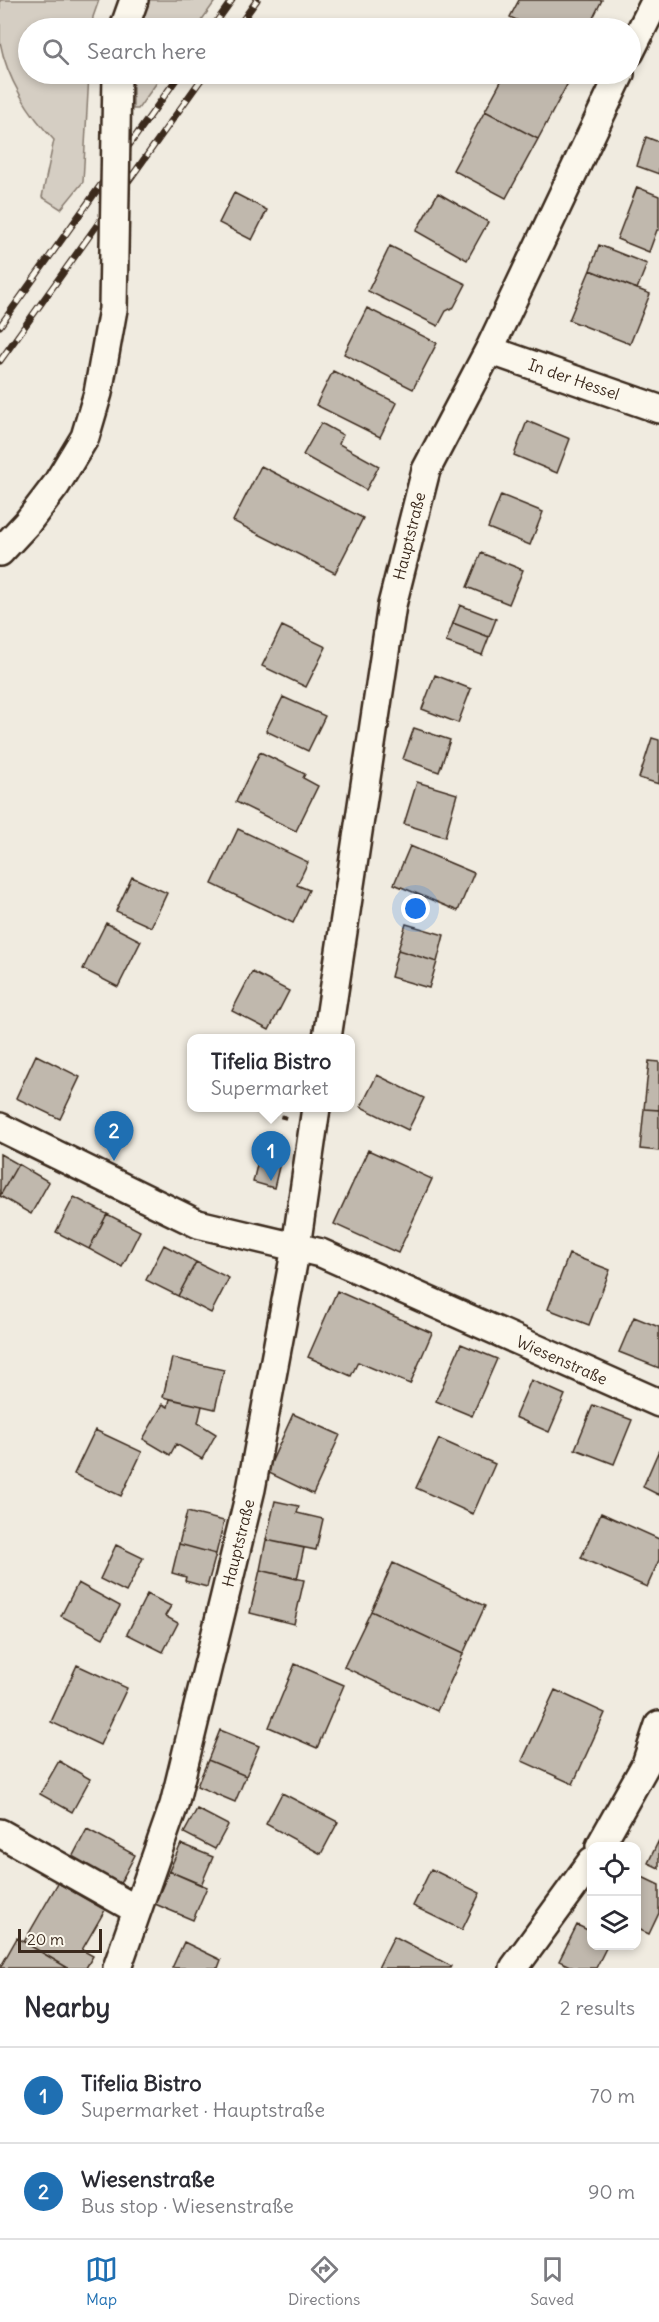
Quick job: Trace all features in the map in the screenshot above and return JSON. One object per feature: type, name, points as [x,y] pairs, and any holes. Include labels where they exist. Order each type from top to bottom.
[{"type":"street","points":[[128,18],[134,0]]},
{"type":"street","points":[[641,30],[656,0]]},
{"type":"street","points":[[0,552],[27,523],[56,485],[85,436],[98,393],[112,309],[117,84]]},
{"type":"street","name":"Hauptstraße","points":[[328,1034],[392,605],[426,470],[489,350],[615,84]]},
{"type":"street","name":"In der Hessel","points":[[489,350],[659,409]]},
{"type":"street","name":"Hauptstraße","points":[[117,1968],[174,1805],[248,1500],[296,1247],[315,1117]]},
{"type":"street","name":"Wiesenstraße","points":[[0,1127],[198,1224],[321,1253],[659,1403]]},
{"type":"street","points":[[602,1842],[646,1764],[659,1725]]},
{"type":"street","points":[[0,1833],[137,1910]]},
{"type":"street","points":[[514,1968],[587,1867]]},
{"type":"path","points":[[282,1112],[315,1117]]},
{"type":"shaded area","points":[[0,0],[99,0],[93,18],[18,18],[18,84],[88,84],[83,182],[61,209],[42,197],[54,140],[20,95],[3,56],[0,42]]},
{"type":"shaded area","points":[[146,0],[216,0],[203,18],[142,18]]},
{"type":"shaded area","points":[[133,84],[156,84],[138,109],[133,109]]},
{"type":"building","points":[[519,0],[602,0],[593,18],[510,17]]},
{"type":"building","points":[[500,84],[567,84],[538,139],[485,111]]},
{"type":"building","points":[[485,111],[538,139],[506,198],[453,170]]},
{"type":"building","points":[[646,137],[659,142],[659,174],[637,166]]},
{"type":"building","points":[[637,187],[659,196],[659,230],[657,230],[649,252],[617,239]]},
{"type":"building","points":[[234,193],[267,210],[252,240],[219,223]]},
{"type":"building","points":[[438,193],[488,222],[467,260],[416,231]]},
{"type":"building","points":[[599,245],[647,264],[637,289],[590,270]]},
{"type":"building","points":[[390,246],[466,284],[454,307],[446,311],[438,326],[368,291]]},
{"type":"building","points":[[590,270],[650,294],[630,344],[569,320]]},
{"type":"building","points":[[367,308],[437,343],[413,389],[344,354]]},
{"type":"building","points":[[333,371],[397,403],[380,437],[316,405]]},
{"type":"building","points":[[527,421],[570,439],[557,473],[514,455]]},
{"type":"building","points":[[321,423],[343,435],[339,444],[379,466],[366,490],[303,455]]},
{"type":"building","points":[[261,466],[363,518],[335,573],[233,521]]},
{"type":"building","points":[[501,495],[543,512],[530,545],[488,528]]},
{"type":"building","points":[[481,553],[523,570],[509,604],[467,587]]},
{"type":"building","points":[[460,605],[496,619],[489,637],[453,623]]},
{"type":"building","points":[[453,623],[489,637],[482,655],[446,642]]},
{"type":"building","points":[[282,626],[326,647],[306,687],[262,666]]},
{"type":"building","points":[[435,675],[471,689],[458,723],[422,709]]},
{"type":"building","points":[[283,697],[325,716],[308,751],[266,731]]},
{"type":"building","points":[[414,728],[450,740],[439,772],[403,759]]},
{"type":"building","points":[[652,738],[659,740],[659,784],[639,778]]},
{"type":"building","points":[[260,752],[305,774],[303,778],[318,786],[296,831],[236,802]]},
{"type":"building","points":[[417,782],[457,794],[445,837],[404,824]]},
{"type":"building","points":[[238,829],[308,862],[297,885],[309,890],[293,923],[212,884]]},
{"type":"building","points":[[410,846],[474,873],[458,911],[394,884]]},
{"type":"building","points":[[132,877],[167,893],[151,927],[116,911]]},
{"type":"building","points":[[106,923],[141,941],[118,987],[83,969]]},
{"type":"building","points":[[406,924],[444,935],[437,962],[398,950]]},
{"type":"building","points":[[398,950],[437,962],[429,988],[391,977]]},
{"type":"building","points":[[252,972],[289,991],[269,1030],[232,1011]]},
{"type":"building","points":[[36,1055],[80,1077],[60,1119],[16,1098]]},
{"type":"building","points":[[649,1061],[659,1062],[659,1110],[644,1109]]},
{"type":"building","points":[[377,1075],[424,1098],[408,1130],[361,1107]]},
{"type":"building","points":[[644,1109],[659,1110],[659,1151],[640,1149]]},
{"type":"building","points":[[261,1148],[282,1154],[274,1188],[253,1182]]},
{"type":"building","points":[[368,1150],[432,1179],[398,1253],[334,1224]]},
{"type":"building","points":[[0,1154],[18,1164],[0,1196]]},
{"type":"building","points":[[18,1164],[49,1182],[31,1214],[0,1196]]},
{"type":"building","points":[[74,1197],[107,1214],[89,1249],[56,1232]]},
{"type":"building","points":[[107,1214],[140,1231],[122,1267],[89,1249]]},
{"type":"building","points":[[164,1245],[196,1262],[178,1296],[146,1280]]},
{"type":"building","points":[[569,1254],[610,1270],[589,1325],[548,1309]]},
{"type":"building","points":[[196,1262],[229,1278],[211,1313],[178,1296]]},
{"type":"building","points":[[337,1291],[432,1333],[410,1384],[358,1362],[351,1376],[308,1357]]},
{"type":"building","points":[[634,1317],[659,1327],[659,1368],[619,1352]]},
{"type":"building","points":[[461,1344],[497,1359],[472,1416],[436,1401]]},
{"type":"building","points":[[172,1358],[224,1370],[215,1409],[163,1397]]},
{"type":"building","points":[[531,1380],[565,1395],[549,1432],[515,1417]]},
{"type":"building","points":[[170,1399],[202,1406],[198,1423],[216,1434],[202,1459],[176,1444],[170,1455],[143,1439],[163,1404],[168,1407]]},
{"type":"building","points":[[593,1405],[632,1420],[614,1464],[575,1449]]},
{"type":"building","points":[[293,1414],[340,1435],[313,1494],[267,1472]]},
{"type":"building","points":[[95,1430],[142,1452],[121,1496],[74,1474]]},
{"type":"building","points":[[439,1439],[495,1464],[473,1514],[416,1488]]},
{"type":"building","points":[[659,1450],[659,1495],[643,1487]]},
{"type":"building","points":[[275,1501],[299,1506],[297,1513],[323,1519],[316,1550],[266,1540]]},
{"type":"building","points":[[187,1512],[224,1521],[216,1554],[179,1544]]},
{"type":"building","points":[[601,1513],[659,1539],[659,1560],[647,1587],[581,1558]]},
{"type":"building","points":[[266,1540],[304,1548],[297,1579],[260,1570]]},
{"type":"building","points":[[179,1544],[216,1554],[207,1587],[185,1581],[186,1577],[172,1573]]},
{"type":"building","points":[[116,1545],[143,1558],[126,1592],[100,1579]]},
{"type":"building","points":[[393,1563],[485,1606],[463,1654],[371,1611]]},
{"type":"building","points":[[260,1570],[304,1580],[294,1624],[250,1613]]},
{"type":"building","points":[[78,1583],[120,1606],[103,1638],[61,1616]]},
{"type":"building","points":[[147,1594],[171,1606],[165,1616],[178,1623],[163,1652],[127,1634]]},
{"type":"building","points":[[371,1611],[463,1654],[437,1711],[344,1667]]},
{"type":"building","points":[[295,1664],[344,1685],[317,1748],[269,1727]]},
{"type":"building","points":[[77,1665],[127,1688],[100,1745],[51,1722]]},
{"type":"building","points":[[555,1690],[605,1713],[573,1784],[522,1761]]},
{"type":"building","points":[[220,1730],[259,1746],[246,1776],[208,1760]]},
{"type":"building","points":[[208,1760],[246,1776],[235,1802],[197,1786]]},
{"type":"building","points":[[59,1761],[90,1779],[72,1812],[40,1794]]},
{"type":"building","points":[[282,1793],[338,1822],[321,1854],[266,1824]]},
{"type":"building","points":[[197,1809],[228,1825],[215,1849],[184,1833]]},
{"type":"building","points":[[87,1829],[135,1855],[116,1891],[68,1865]]},
{"type":"building","points":[[659,1840],[659,1868],[648,1863]]},
{"type":"building","points":[[181,1844],[213,1857],[201,1885],[169,1871]]},
{"type":"building","points":[[431,1869],[480,1893],[462,1930],[413,1906]]},
{"type":"building","points":[[169,1871],[207,1887],[193,1920],[155,1904]]},
{"type":"building","points":[[641,1876],[659,1885],[659,1913],[649,1934],[641,1930]]},
{"type":"building","points":[[58,1883],[105,1910],[82,1950],[93,1956],[86,1968],[68,1968],[24,1942]]},
{"type":"building","points":[[577,1925],[587,1930],[587,1950],[605,1950],[596,1968],[574,1968],[559,1961]]},
{"type":"building","points":[[394,1936],[451,1966],[450,1968],[378,1968]]},
{"type":"building","points":[[17,1938],[24,1942],[68,1968],[0,1968]]},
{"type":"building","points":[[184,1942],[221,1960],[218,1968],[172,1968]]},
{"type":"railway","points":[[219,18],[232,0]]},
{"type":"railway","points":[[244,18],[257,0]]},
{"type":"railway","points":[[0,326],[173,84]]},
{"type":"railway","points":[[0,361],[198,84]]},
{"type":"place","name":"Wiesenstraße","points":[[114,1161]]},
{"type":"place","name":"Tifelia Bistro","points":[[271,1181]]}]
